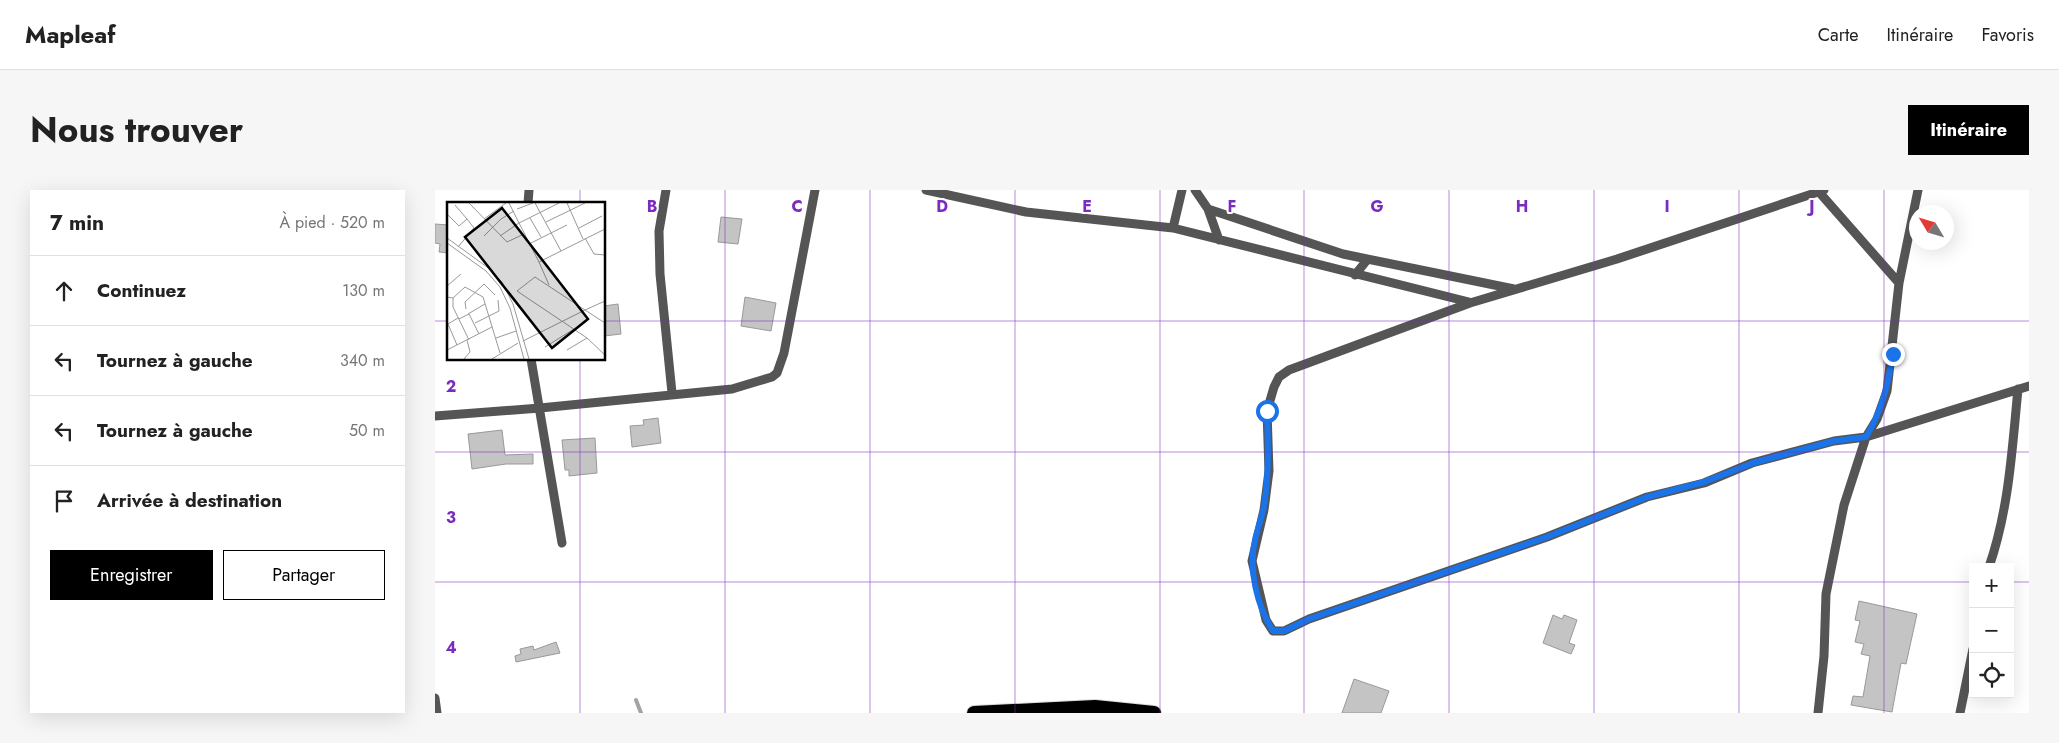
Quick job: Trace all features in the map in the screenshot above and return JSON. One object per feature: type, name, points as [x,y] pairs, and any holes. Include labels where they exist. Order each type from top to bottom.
[{"type":"highway","points":[[974,713],[1095,707],[1154,713]]},
{"type":"street","points":[[665,190],[659,232],[660,274],[672,393]]},
{"type":"street","points":[[435,416],[540,408],[672,393],[732,389],[772,377],[777,372],[784,353],[815,190]]},
{"type":"street","points":[[926,190],[947,193],[1026,212],[1173,228],[1470,303]]},
{"type":"street","points":[[1173,228],[1182,190]]},
{"type":"street","points":[[1195,190],[1208,209],[1219,240]]},
{"type":"street","points":[[1818,713],[1824,656],[1826,594],[1844,504],[1866,437],[1877,419],[1887,390],[1899,283],[1918,190]]},
{"type":"street","points":[[1899,283],[1821,191],[1617,259],[1470,303],[1289,370],[1279,377],[1274,386],[1267,411],[1269,471],[1264,510],[1255,540],[1252,561],[1266,620],[1273,631],[1284,631],[1309,619],[1547,537],[1647,497],[1704,482],[1753,463],[1834,441],[1866,437],[2029,386]]},
{"type":"street","points":[[1208,209],[1265,230],[1367,260],[1516,289]]},
{"type":"street","points":[[1355,275],[1367,260]]},
{"type":"street","points":[[531,360],[562,543]]},
{"type":"street","points":[[1990,563],[1999,537],[2007,497],[2018,389]]},
{"type":"street","points":[[1960,713],[1972,653]]},
{"type":"street","points":[[435,698],[437,713]]},
{"type":"building","points":[[721,217],[742,219],[738,244],[718,242]]},
{"type":"building","points":[[435,224],[447,225],[447,253],[439,252],[440,244],[435,243]]},
{"type":"building","points":[[745,297],[776,303],[771,331],[741,326]]},
{"type":"building","points":[[618,304],[621,334],[605,336],[605,306]]},
{"type":"building","points":[[658,418],[661,443],[632,447],[630,426],[644,425],[643,420]]},
{"type":"building","points":[[502,430],[505,455],[533,454],[533,464],[506,464],[472,469],[468,434]]},
{"type":"building","points":[[595,438],[597,473],[569,476],[569,470],[565,470],[562,440]]},
{"type":"building","points":[[1859,601],[1917,614],[1906,664],[1901,663],[1892,712],[1851,705],[1853,696],[1863,697],[1870,656],[1861,654],[1864,644],[1855,642],[1860,621],[1855,620]]},
{"type":"building","points":[[1553,615],[1562,619],[1564,615],[1577,620],[1569,643],[1575,645],[1571,654],[1543,643]]},
{"type":"building","points":[[556,642],[560,653],[516,662],[515,656],[521,654],[520,649],[533,646],[534,650]]},
{"type":"building","points":[[1354,679],[1389,691],[1381,713],[1342,713]]},
{"type":"waterway","points":[[636,700],[641,713]]},
{"type":"route","points":[[1267,411],[1269,471],[1264,510],[1255,540],[1252,561],[1256,585],[1266,620],[1273,631],[1284,631],[1309,619],[1547,537],[1647,497],[1704,482],[1753,463],[1823,446],[1834,441],[1866,437],[1877,419],[1887,390],[1893,354]]}]
